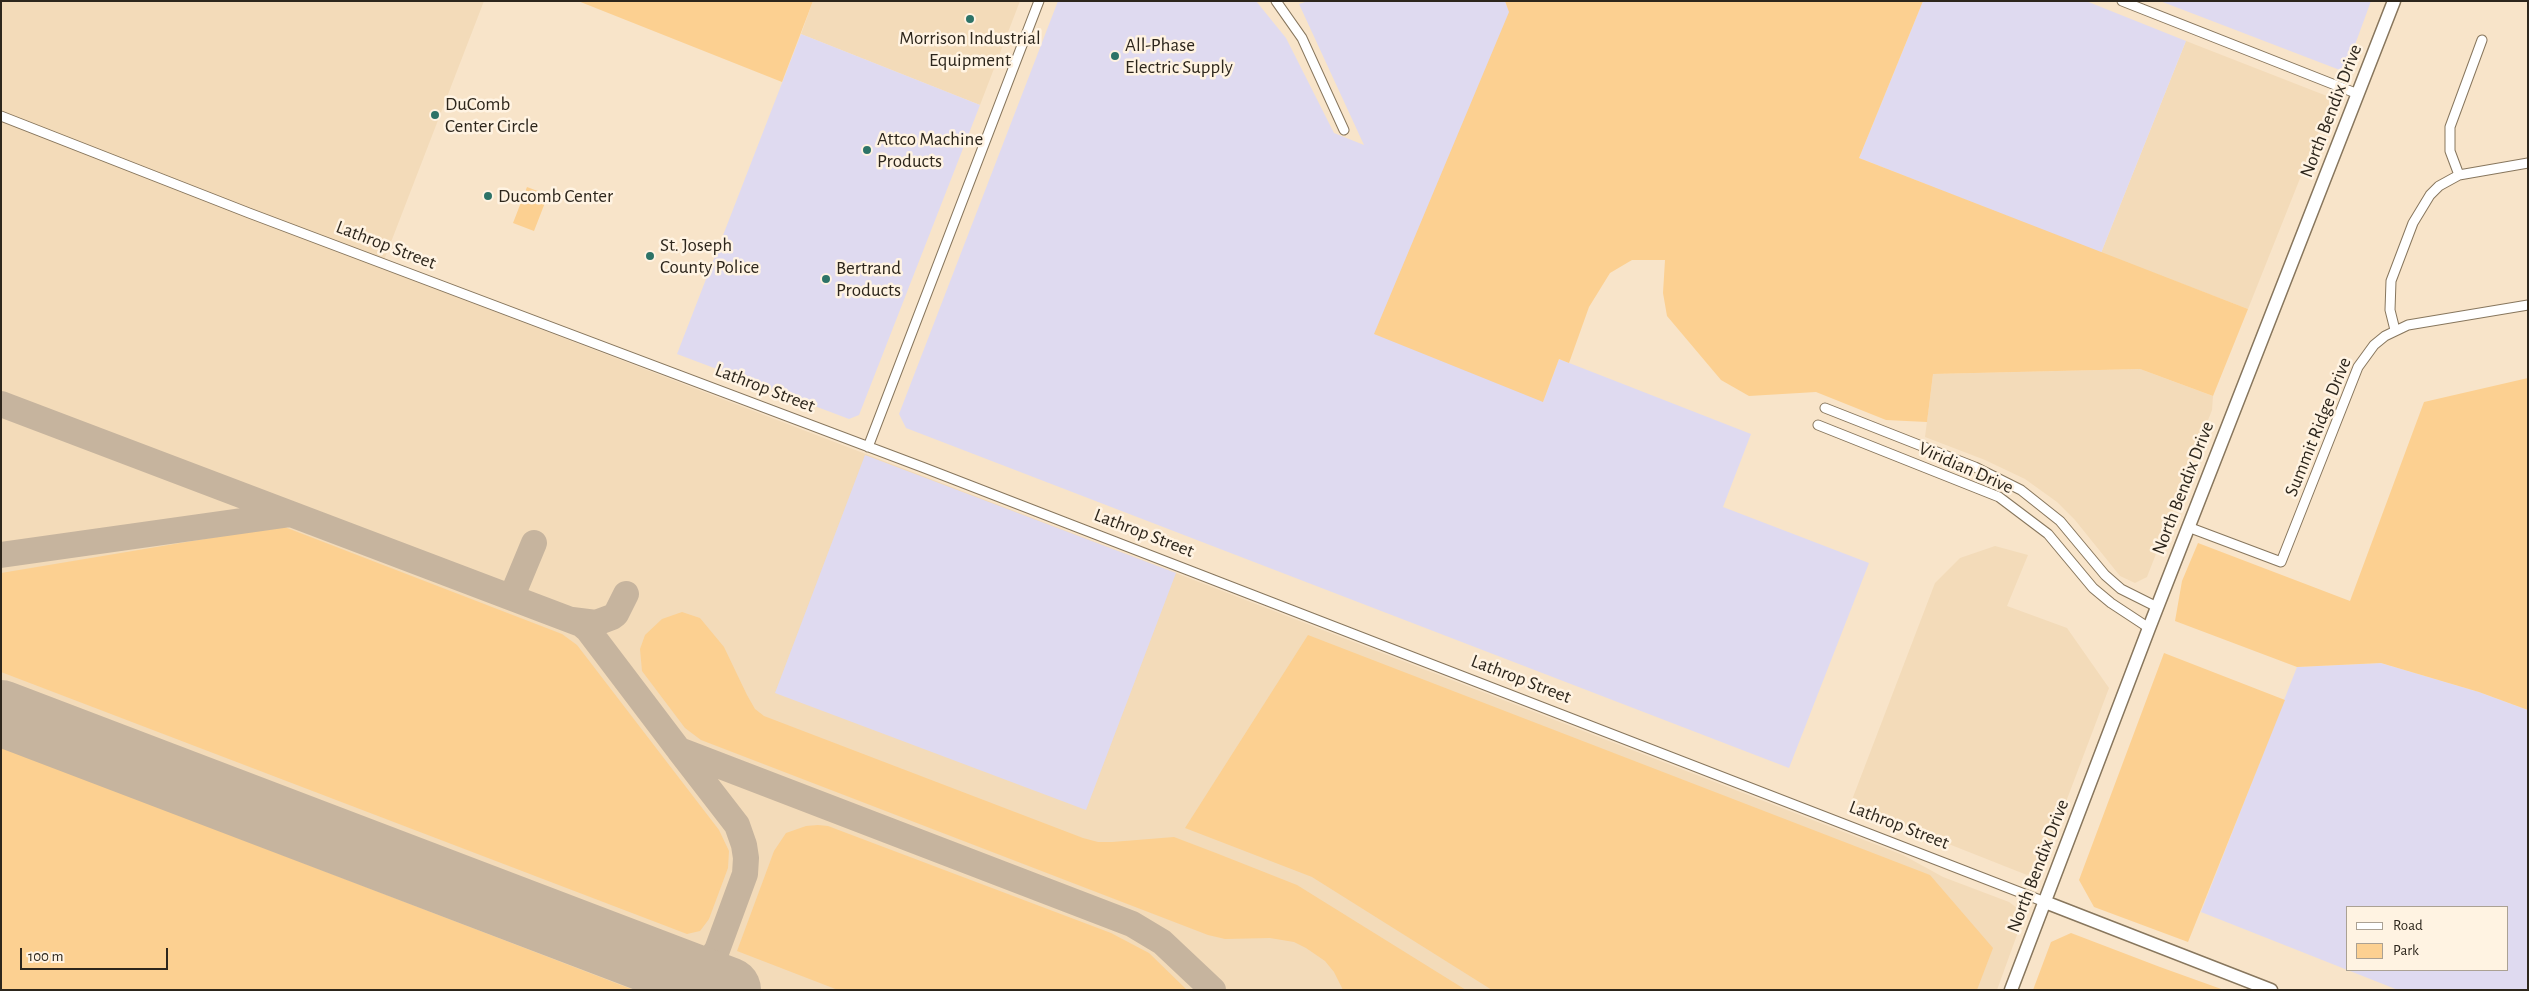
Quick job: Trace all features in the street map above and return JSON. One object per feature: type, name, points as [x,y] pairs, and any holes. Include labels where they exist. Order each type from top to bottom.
[{"type":"street","points":[[868,447],[1039,1]]},
{"type":"street","points":[[1276,1],[1302,38],[1344,130]]},
{"type":"street","points":[[2122,1],[2358,94]]},
{"type":"street","name":"North Bendix Drive","points":[[2011,990],[2157,607],[2394,1]]},
{"type":"street","points":[[2459,176],[2450,151],[2450,127],[2482,40]]},
{"type":"street","name":"Lathrop Street","points":[[1,116],[267,220],[868,447],[2271,990]]},
{"type":"street","points":[[2395,330],[2390,310],[2389,292],[2413,223],[2430,195],[2439,186],[2459,176],[2528,164]]},
{"type":"street","name":"Summit Ridge Drive","points":[[2188,527],[2281,562],[2358,368],[2374,345],[2395,330],[2419,322],[2528,305]]},
{"type":"street","name":"Viridian Drive","points":[[1825,408],[1975,467],[2021,490],[2060,521],[2106,575],[2121,589],[2157,607]]},
{"type":"street","name":"Viridian Drive","points":[[1818,425],[1999,497],[2048,534],[2099,593],[2149,628]]},
{"type":"shaded area","points":[[1,1],[484,1],[381,268],[1176,573],[1903,855],[1943,877],[2009,902],[2017,908],[2022,921],[1997,990],[1,990]]},
{"type":"shaded area","points":[[813,1],[1020,1],[980,105],[801,34]]},
{"type":"shaded area","points":[[1058,1],[1256,1],[1286,38],[1334,133],[1364,145],[1299,4],[1308,1],[1505,1],[1509,11],[1543,402],[1559,359],[1751,434],[1723,507],[1869,563],[1789,768],[906,428],[899,414]]},
{"type":"shaded area","points":[[1923,1],[2086,1],[2186,41],[2101,253],[1859,158]]},
{"type":"shaded area","points":[[2160,1],[2371,1],[2345,72]]},
{"type":"shaded area","points":[[801,34],[980,105],[859,415],[849,419],[677,354]]},
{"type":"shaded area","points":[[2186,41],[2332,98],[2248,309],[2101,253]]},
{"type":"shaded area","points":[[2140,369],[2213,396],[2212,410],[2147,577],[2135,583],[2120,576],[2075,520],[2057,502],[2025,479],[1985,460],[1925,437],[1933,374]]},
{"type":"shaded area","points":[[865,455],[1176,573],[1086,810],[775,693]]},
{"type":"shaded area","points":[[1995,546],[2028,555],[2007,606],[2067,628],[2109,688],[2041,868],[2027,875],[1850,805],[1935,583],[1960,558]]},
{"type":"shaded area","points":[[2381,663],[2479,692],[2528,710],[2528,990],[2398,990],[2350,971],[2509,971],[2509,906],[2346,906],[2346,969],[2201,912],[2297,667]]},
{"type":"green space","points":[[578,1],[813,1],[782,82]]},
{"type":"green space","points":[[1505,1],[1923,1],[1859,158],[2248,309],[2213,396],[2140,369],[1933,374],[1927,422],[1886,420],[1816,392],[1749,396],[1721,380],[1667,316],[1663,293],[1665,260],[1632,260],[1610,273],[1589,307],[1569,363],[1559,359],[1543,402],[1374,334],[1509,12]]},
{"type":"green space","points":[[527,187],[548,195],[534,231],[513,223]]},
{"type":"green space","points":[[2528,378],[2528,710],[2479,692],[2381,663],[2297,667],[2175,621],[2182,581],[2198,543],[2350,601],[2424,402]]},
{"type":"green space","points":[[282,526],[562,634],[577,645],[719,830],[729,851],[728,868],[709,919],[700,931],[687,934],[1,672],[1,573]]},
{"type":"green space","points":[[682,612],[700,618],[724,647],[755,709],[764,716],[1083,838],[1098,842],[1112,842],[1174,837],[1216,853],[1297,885],[1466,990],[1343,990],[1334,972],[1325,961],[1294,942],[1270,938],[1225,939],[1208,935],[701,740],[685,728],[642,671],[640,649],[645,635],[662,619]]},
{"type":"green space","points":[[1308,635],[1930,875],[1993,948],[1977,990],[1492,990],[1312,877],[1185,828]]},
{"type":"green space","points":[[2164,653],[2285,700],[2188,942],[2094,907],[2079,880]]},
{"type":"green space","points":[[1,747],[634,990],[1,990]]},
{"type":"green space","points":[[806,826],[828,826],[1111,933],[1149,953],[1187,990],[838,990],[737,951],[774,851],[786,833]]},
{"type":"green space","points":[[2071,933],[2224,990],[2033,990],[2051,942]]},
{"type":"taxiway","points":[[1,404],[581,624],[588,630],[679,750],[1132,924],[1162,942],[1213,990]]},
{"type":"taxiway","points":[[1,555],[291,514]]},
{"type":"taxiway","points":[[512,596],[534,543]]},
{"type":"taxiway","points":[[572,620],[596,623],[612,617],[616,614],[626,594]]},
{"type":"taxiway","points":[[668,967],[698,965],[709,961],[717,950],[745,874],[746,858],[737,825],[679,750]]},
{"type":"taxiway","points":[[668,967],[693,990]]},
{"type":"runway","points":[[1,713],[728,990]]},
{"type":"place","name":"Morrison Industrial Equipment","points":[[970,19]]},
{"type":"place","name":"All-Phase Electric Supply","points":[[1115,56]]},
{"type":"place","name":"DuComb Center Circle","points":[[435,115]]},
{"type":"place","name":"Attco Machine Products","points":[[867,150]]},
{"type":"place","name":"Ducomb Center","points":[[488,196]]},
{"type":"place","name":"St. Joseph County Police","points":[[650,256]]},
{"type":"place","name":"Bertrand Products","points":[[826,279]]}]
